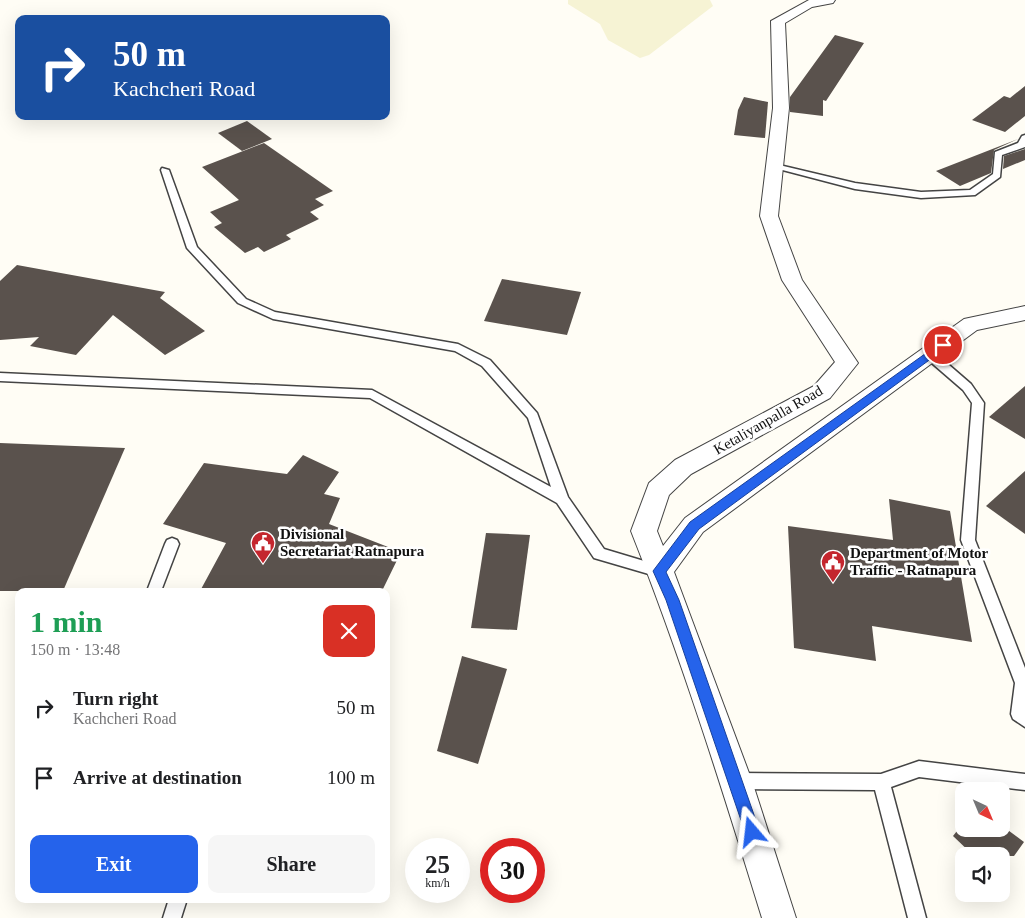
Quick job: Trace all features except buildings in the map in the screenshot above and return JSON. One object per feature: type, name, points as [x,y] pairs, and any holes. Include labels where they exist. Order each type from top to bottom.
[{"type":"street","name":"Ketaliyanpalla Road","points":[[659,571],[644,531],[658,490],[683,467],[822,392],[846,363],[792,280],[769,216],[781,108],[778,21],[808,4],[829,0]]},
{"type":"street","points":[[779,918],[736,781],[672,600],[659,571],[694,525],[971,324],[1025,313]]},
{"type":"lane","points":[[775,167],[855,186],[922,195],[972,193],[997,175],[998,154],[1022,145],[1025,138]]},
{"type":"lane","points":[[165,170],[192,248],[242,301],[273,315],[458,348],[486,363],[534,416],[562,499],[599,554],[659,571]]},
{"type":"lane","points":[[930,355],[967,387],[978,403],[968,540],[1023,683],[1020,714],[1025,719]]},
{"type":"lane","points":[[0,377],[372,394],[562,499]]},
{"type":"lane","points":[[155,588],[172,544]]},
{"type":"lane","points":[[736,781],[881,782],[919,768],[1025,782]]},
{"type":"lane","points":[[881,782],[916,918]]},
{"type":"lane","points":[[172,918],[177,903]]},
{"type":"shaded area","points":[[568,0],[710,0],[713,6],[649,55],[640,58],[608,40],[600,24],[568,4]]},
{"type":"place","name":"Divisional Secretariat Ratnapura","points":[[263,564]]},
{"type":"place","name":"Department of Motor Traffic - Ratnapura","points":[[833,583]]},
{"type":"route","points":[[752,832],[672,600],[659,571],[694,525],[943,345]]}]
